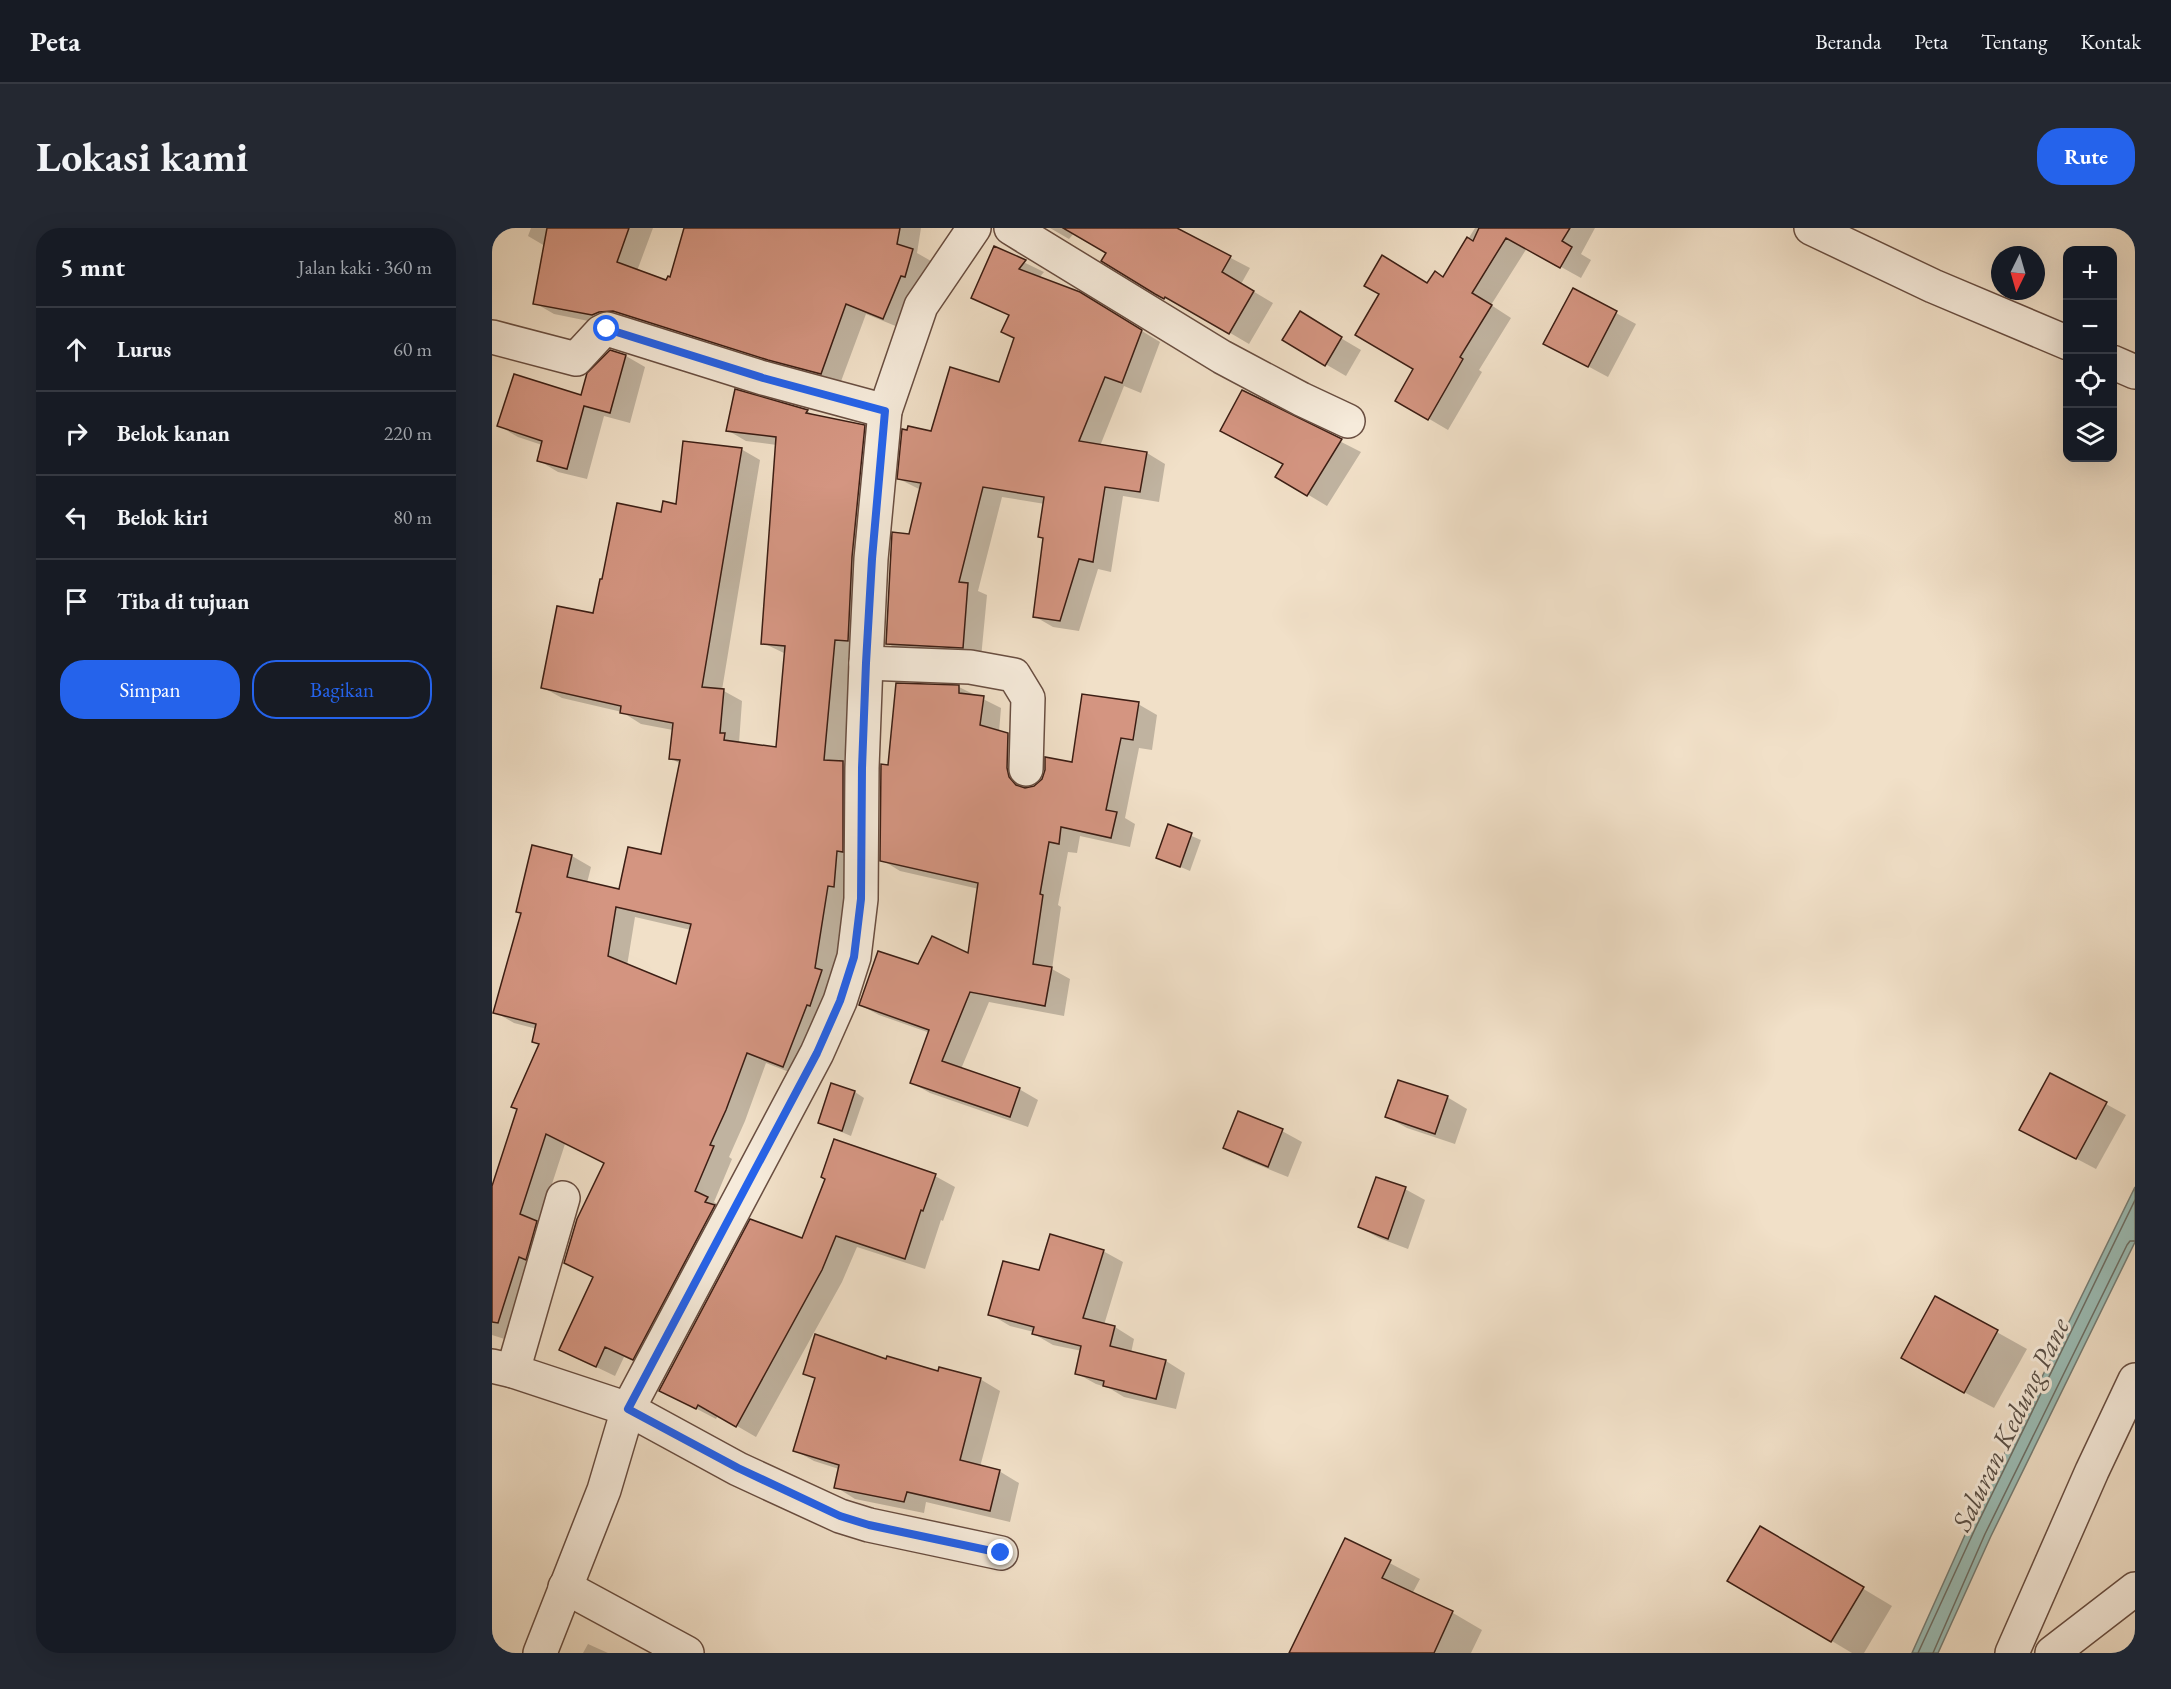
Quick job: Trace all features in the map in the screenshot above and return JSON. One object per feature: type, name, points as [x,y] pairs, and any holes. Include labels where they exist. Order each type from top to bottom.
[{"type":"street","points":[[540,1653],[604,1490],[628,1409],[817,1053],[840,1001],[854,957],[861,899],[866,663],[872,559],[885,411],[921,306],[974,228]]},
{"type":"street","points":[[1011,228],[1222,357],[1348,421]]},
{"type":"street","points":[[1811,228],[1933,285],[2063,341]]},
{"type":"street","points":[[492,337],[576,359],[601,332],[607,329],[763,378],[885,411]]},
{"type":"street","points":[[2117,365],[2135,372]]},
{"type":"street","points":[[866,663],[970,667],[1014,675],[1028,698],[1026,769]]},
{"type":"street","points":[[562,1198],[502,1368],[628,1409],[738,1468],[840,1516],[869,1525],[1001,1553]]},
{"type":"street","points":[[2012,1653],[2092,1471],[2135,1380]]},
{"type":"street","points":[[565,1587],[687,1653]]},
{"type":"street","points":[[2052,1653],[2135,1589]]},
{"type":"water","points":[[2135,1187],[2135,1242],[1991,1536],[1938,1653],[1912,1653],[1969,1526]]},
{"type":"building","points":[[547,228],[629,228],[617,262],[666,280],[668,276],[670,277],[684,228],[900,228],[897,244],[913,249],[905,277],[901,276],[883,319],[846,304],[821,374],[768,360],[613,311],[592,315],[533,304]]},
{"type":"building","points":[[1063,228],[1177,228],[1231,256],[1222,272],[1254,291],[1229,334],[1165,297],[1164,299],[1155,294],[1101,261],[1106,253]]},
{"type":"building","points":[[1479,228],[1570,228],[1562,241],[1572,247],[1560,268],[1506,238],[1472,293],[1492,305],[1460,357],[1463,359],[1428,420],[1395,401],[1413,369],[1355,335],[1379,294],[1364,286],[1382,255],[1427,283],[1435,271],[1443,277],[1467,237],[1473,241]]},
{"type":"building","points":[[994,246],[1026,260],[1019,269],[1080,292],[1142,330],[1122,383],[1105,377],[1079,441],[1147,452],[1140,492],[1105,487],[1093,562],[1079,559],[1060,621],[1033,617],[1043,538],[1038,537],[1044,497],[983,487],[959,582],[968,583],[963,648],[886,644],[892,532],[909,534],[921,483],[897,479],[902,429],[907,430],[908,426],[931,431],[950,367],[999,382],[1014,338],[1001,332],[1009,315],[971,298]]},
{"type":"building","points":[[1573,288],[1617,311],[1588,367],[1543,344]]},
{"type":"building","points":[[1300,311],[1342,337],[1325,366],[1282,340]]},
{"type":"building","points":[[610,350],[626,355],[610,413],[584,406],[567,469],[537,461],[542,441],[497,426],[514,374],[581,395],[587,373]]},
{"type":"building","points":[[735,389],[808,410],[806,413],[865,425],[852,557],[848,641],[835,640],[824,760],[843,761],[843,852],[837,851],[834,887],[828,886],[815,968],[822,970],[810,1006],[807,1005],[783,1067],[747,1053],[710,1145],[714,1146],[695,1191],[708,1197],[705,1202],[715,1205],[633,1360],[605,1347],[596,1367],[559,1350],[593,1277],[564,1263],[577,1219],[604,1163],[546,1134],[520,1214],[537,1221],[526,1260],[519,1257],[498,1323],[492,1322],[492,1186],[517,1109],[511,1107],[539,1044],[532,1042],[536,1024],[493,1013],[521,913],[516,912],[532,845],[572,855],[567,877],[619,889],[628,847],[661,854],[680,760],[669,759],[673,723],[620,713],[621,706],[541,688],[557,606],[593,613],[617,503],[661,512],[663,501],[676,504],[683,441],[742,448],[702,687],[724,689],[720,733],[725,733],[724,740],[776,747],[785,646],[761,644],[776,437],[726,431]],"holes":[[[616,907],[691,924],[676,984],[608,956]]]},
{"type":"building","points":[[1242,390],[1342,439],[1307,496],[1275,477],[1283,464],[1220,431]]},
{"type":"building","points":[[896,683],[959,685],[959,693],[984,696],[980,725],[1008,733],[1009,777],[1016,785],[1025,788],[1034,786],[1042,779],[1045,757],[1072,762],[1082,694],[1139,702],[1133,740],[1121,738],[1106,810],[1117,812],[1111,838],[1061,827],[1059,844],[1049,842],[1040,894],[1043,895],[1033,964],[1052,967],[1045,1006],[970,992],[942,1061],[1020,1088],[1010,1117],[910,1083],[929,1030],[859,1005],[878,951],[918,964],[932,936],[968,953],[978,883],[880,861],[881,764],[888,765]]},
{"type":"building","points":[[1168,824],[1192,833],[1180,867],[1156,858]]},
{"type":"building","points":[[2050,1073],[2107,1102],[2076,1159],[2019,1130]]},
{"type":"building","points":[[1398,1080],[1448,1096],[1435,1134],[1385,1117]]},
{"type":"building","points":[[831,1083],[855,1091],[842,1131],[818,1123]]},
{"type":"building","points":[[1238,1111],[1283,1129],[1268,1167],[1223,1148]]},
{"type":"building","points":[[834,1139],[936,1174],[905,1259],[836,1236],[822,1270],[736,1427],[698,1405],[696,1409],[659,1391],[750,1219],[802,1238],[825,1179],[821,1177]]},
{"type":"building","points":[[1376,1177],[1406,1187],[1388,1239],[1358,1227]]},
{"type":"building","points":[[1050,1234],[1104,1250],[1083,1318],[1115,1326],[1110,1346],[1166,1360],[1156,1399],[1103,1386],[1104,1381],[1075,1374],[1081,1346],[1032,1334],[1034,1327],[988,1315],[1003,1261],[1039,1270]]},
{"type":"building","points":[[1935,1296],[1998,1330],[1964,1393],[1901,1358]]},
{"type":"building","points":[[815,1334],[886,1359],[887,1356],[938,1371],[939,1367],[981,1378],[960,1460],[1000,1470],[990,1511],[907,1492],[904,1502],[834,1488],[839,1465],[793,1451],[815,1378],[803,1374]]},
{"type":"building","points":[[1760,1526],[1864,1587],[1831,1642],[1727,1581]]},
{"type":"building","points":[[1345,1538],[1391,1560],[1382,1578],[1453,1611],[1434,1653],[1289,1653]]},
{"type":"route","points":[[607,329],[763,378],[885,411],[872,559],[866,663],[861,899],[854,957],[840,1001],[817,1053],[628,1409],[738,1468],[840,1516],[869,1525],[1001,1553]]},
{"type":"water label","name":"Saluran Kedung Pane","points":[[2010,1424]]}]
